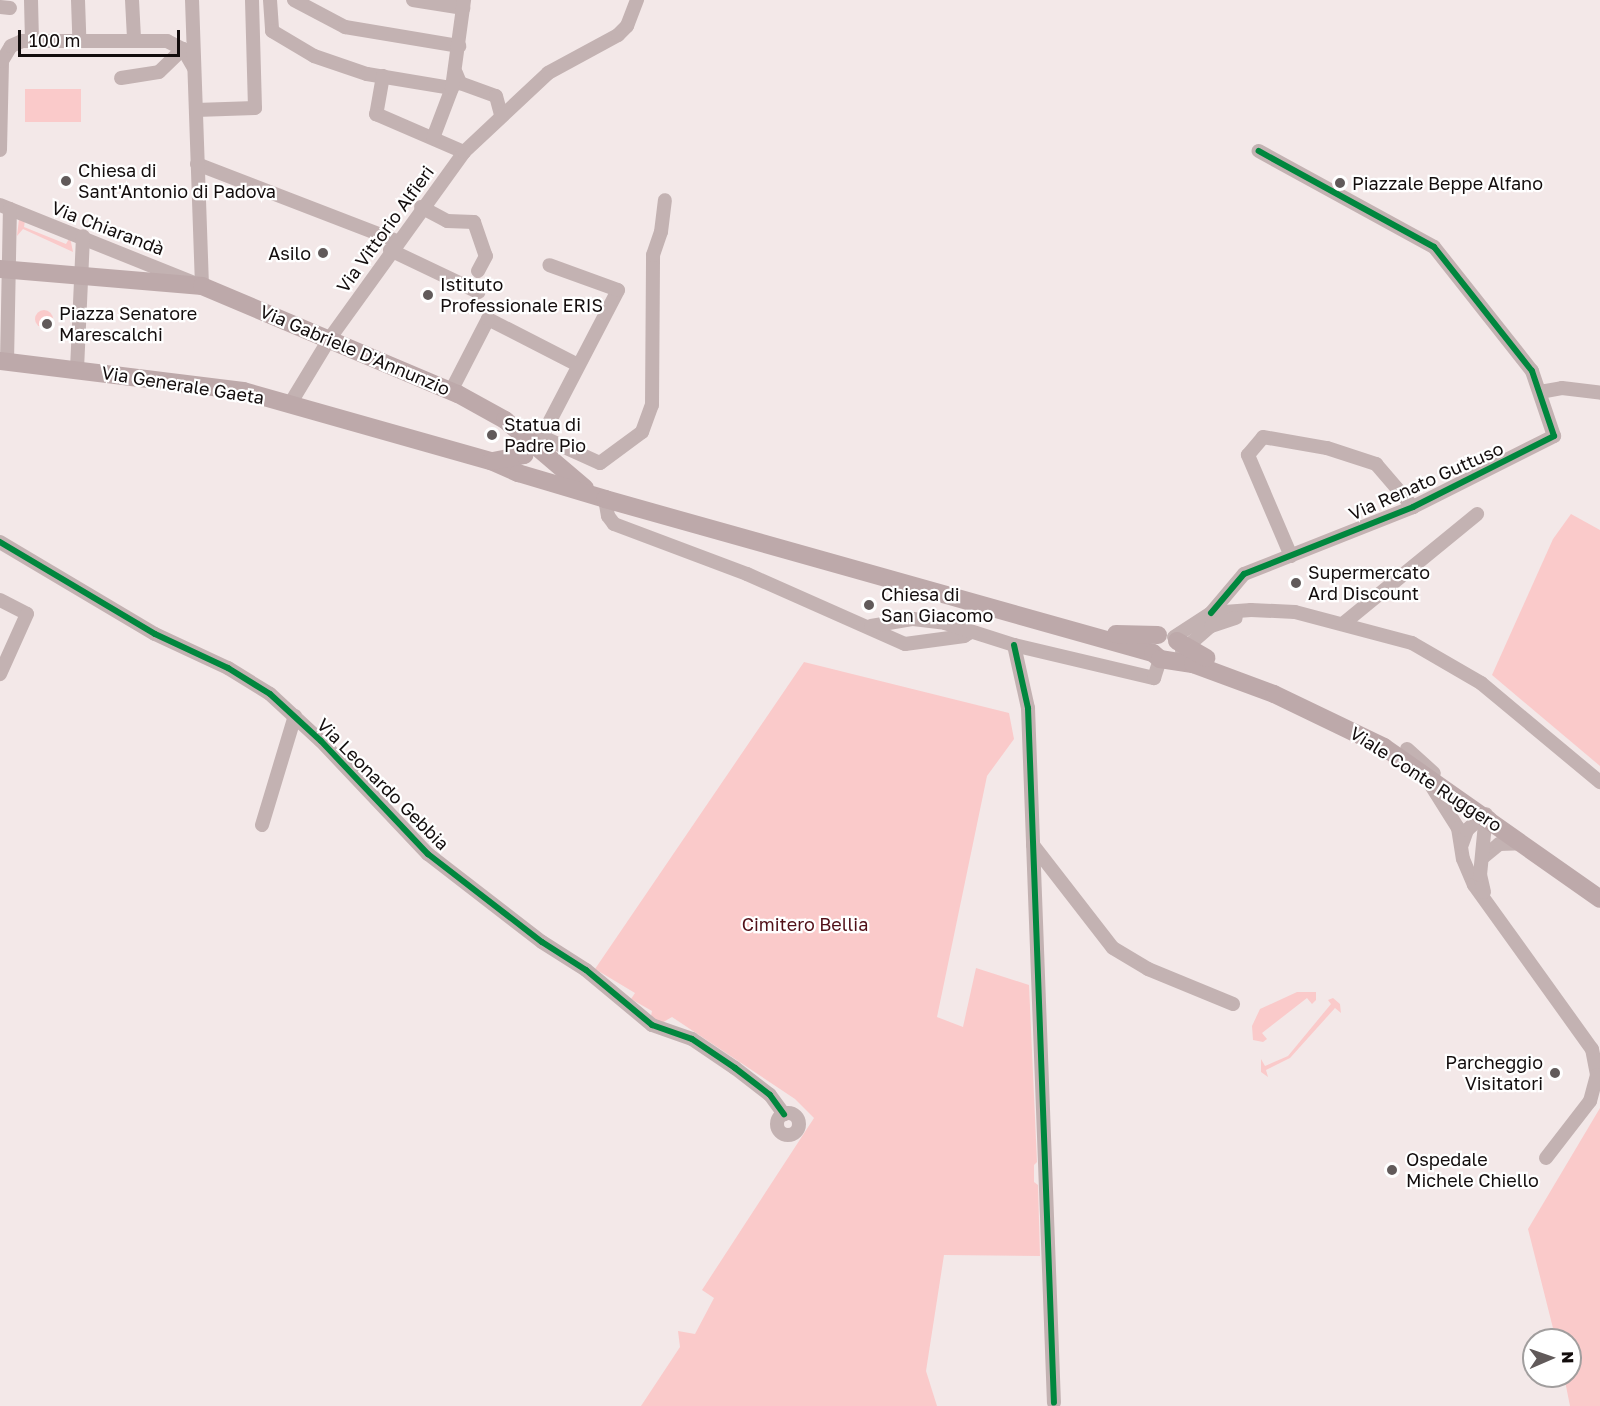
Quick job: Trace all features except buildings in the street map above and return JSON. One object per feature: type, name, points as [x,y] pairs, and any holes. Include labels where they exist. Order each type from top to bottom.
[{"type":"main road","name":"Via Gabriele D'Annunzio","points":[[4,270],[202,286],[330,338],[451,391],[505,420],[535,440],[601,498]]},
{"type":"main road","name":"Via Generale Gaeta","points":[[4,362],[85,370],[243,391],[491,461],[518,473],[601,498],[1043,622],[1169,649]]},
{"type":"main road","points":[[491,461],[524,455],[535,440]]},
{"type":"main road","name":"Viale Conte Ruggero","points":[[1169,649],[1337,709],[1407,749],[1600,886]]},
{"type":"main road","name":"Viale Conte Ruggero","points":[[1169,649],[1348,727],[1423,773],[1488,817],[1600,899]]},
{"type":"street","points":[[31,0],[32,40]]},
{"type":"street","points":[[78,0],[79,38]]},
{"type":"street","points":[[132,0],[134,39]]},
{"type":"street","points":[[192,0],[202,286]]},
{"type":"street","points":[[196,110],[255,108],[252,0]]},
{"type":"street","points":[[270,0],[270,26],[276,36],[342,68],[452,88]]},
{"type":"street","points":[[294,0],[345,27],[459,46]]},
{"type":"street","points":[[413,0],[464,4],[456,73],[434,138]]},
{"type":"street","name":"Via Vittorio Alfieri","points":[[282,402],[330,338],[421,207],[464,152],[548,73],[618,35],[627,26],[637,0]]},
{"type":"street","points":[[0,150],[2,62],[11,46],[32,40],[79,38],[167,41],[183,49],[195,73]]},
{"type":"street","points":[[121,78],[159,72],[183,49]]},
{"type":"street","points":[[456,73],[460,82],[496,96],[501,115]]},
{"type":"street","points":[[383,76],[376,114],[464,152]]},
{"type":"street","name":"Via Renato Guttuso","points":[[1211,613],[1244,573],[1413,507],[1551,441],[1555,430],[1533,371],[1434,247],[1259,151]]},
{"type":"street","points":[[197,164],[393,246],[478,291]]},
{"type":"street","points":[[549,265],[618,290],[535,440],[600,463],[642,432],[652,405],[653,255],[661,232],[665,200]]},
{"type":"street","points":[[4,362],[5,207]]},
{"type":"street","name":"Via Chiarandà","points":[[5,207],[83,236],[202,286]]},
{"type":"street","points":[[421,207],[447,221],[474,222],[486,256],[478,271]]},
{"type":"street","points":[[83,236],[88,277],[85,370]]},
{"type":"street","points":[[451,391],[488,319],[578,365]]},
{"type":"street","points":[[1540,392],[1562,388],[1600,393]]},
{"type":"street","points":[[1291,556],[1248,455],[1263,437],[1327,448],[1376,464],[1413,507]]},
{"type":"street","points":[[601,498],[614,524],[709,559],[871,626],[905,644],[971,632]]},
{"type":"street","points":[[1344,623],[1477,514]]},
{"type":"street","name":"Via Leonardo Gebbia","points":[[0,542],[155,634],[228,668],[295,716],[428,854],[542,942],[586,970],[652,1025],[693,1039],[735,1068],[770,1095],[784,1114]]},
{"type":"street","points":[[0,600],[27,614],[0,674]]},
{"type":"street","points":[[871,626],[913,619],[945,623],[1014,645],[1154,678],[1169,649],[1211,613],[1276,611],[1344,623],[1412,643],[1448,661],[1481,683],[1600,782]]},
{"type":"street","points":[[1169,649],[1211,626],[1276,611]]},
{"type":"street","points":[[1014,645],[1028,708],[1054,1403]]},
{"type":"street","points":[[262,825],[295,716]]},
{"type":"street","points":[[1407,749],[1485,810],[1488,817],[1480,875],[1490,906]]},
{"type":"street","points":[[1423,773],[1452,815],[1462,844],[1467,872],[1587,1039],[1596,1063],[1596,1086],[1590,1101],[1546,1158]]},
{"type":"street","points":[[1462,844],[1467,830],[1478,820],[1488,817],[1497,818],[1600,892]]},
{"type":"street","points":[[1482,858],[1499,844],[1522,843]]},
{"type":"street","points":[[1032,845],[1113,948],[1148,969],[1233,1004]]},
{"type":"green space","points":[[25,89],[81,89],[81,122],[25,122]]},
{"type":"green space","points":[[19,219],[25,220],[24,227],[66,244],[70,237],[73,252],[23,229],[17,236]]},
{"type":"green space","points":[[40,310],[48,310],[53,315],[51,326],[40,328],[35,323],[35,315]]},
{"type":"green space","points":[[1571,514],[1600,530],[1600,766],[1492,675],[1553,539]]},
{"type":"green space","name":"Cimitero Bellia","points":[[804,662],[1009,713],[1014,739],[987,776],[937,1017],[963,1027],[976,968],[1029,985],[1037,1162],[1034,1165],[1034,1182],[1038,1185],[1040,1256],[944,1255],[926,1371],[937,1406],[641,1406],[680,1347],[678,1331],[695,1334],[714,1298],[702,1290],[814,1118],[795,1099],[672,1017],[660,1024],[651,1016],[652,1011],[631,999],[635,993],[595,969]]},
{"type":"green space","points":[[1297,992],[1316,992],[1316,1000],[1312,1004],[1307,998],[1262,1033],[1267,1039],[1263,1042],[1253,1040],[1252,1026],[1260,1009]]},
{"type":"green space","points":[[1333,998],[1340,1004],[1341,1013],[1335,1008],[1290,1058],[1266,1070],[1268,1077],[1261,1072],[1261,1059],[1265,1066],[1288,1056],[1331,1004],[1328,1000]]},
{"type":"green space","points":[[1600,1108],[1600,1406],[1570,1406],[1566,1388],[1582,1388],[1582,1328],[1553,1328],[1528,1229]]},
{"type":"cycle path","points":[[1211,613],[1244,574],[1413,507],[1554,436],[1532,371],[1434,247],[1259,151]]},
{"type":"cycle path","points":[[0,542],[155,634],[228,668],[270,694],[321,741],[428,854],[542,942],[586,970],[652,1025],[692,1039],[735,1068],[770,1095],[784,1114]]},
{"type":"cycle path","points":[[1014,645],[1028,708],[1054,1403]]},
{"type":"place","name":"Chiesa di Sant'Antonio di Padova","points":[[66,181]]},
{"type":"place","name":"Piazzale Beppe Alfano","points":[[1340,183]]},
{"type":"place","name":"Asilo","points":[[323,253]]},
{"type":"place","name":"Istituto Professionale ERIS","points":[[428,295]]},
{"type":"place","name":"Piazza Senatore Marescalchi","points":[[47,324]]},
{"type":"place","name":"Statua di Padre Pio","points":[[492,435]]},
{"type":"place","name":"Supermercato Ard Discount","points":[[1296,583]]},
{"type":"place","name":"Chiesa di San Giacomo","points":[[869,605]]},
{"type":"place","name":"Parcheggio Visitatori","points":[[1555,1073]]},
{"type":"place","name":"Ospedale Michele Chiello","points":[[1392,1170]]}]
